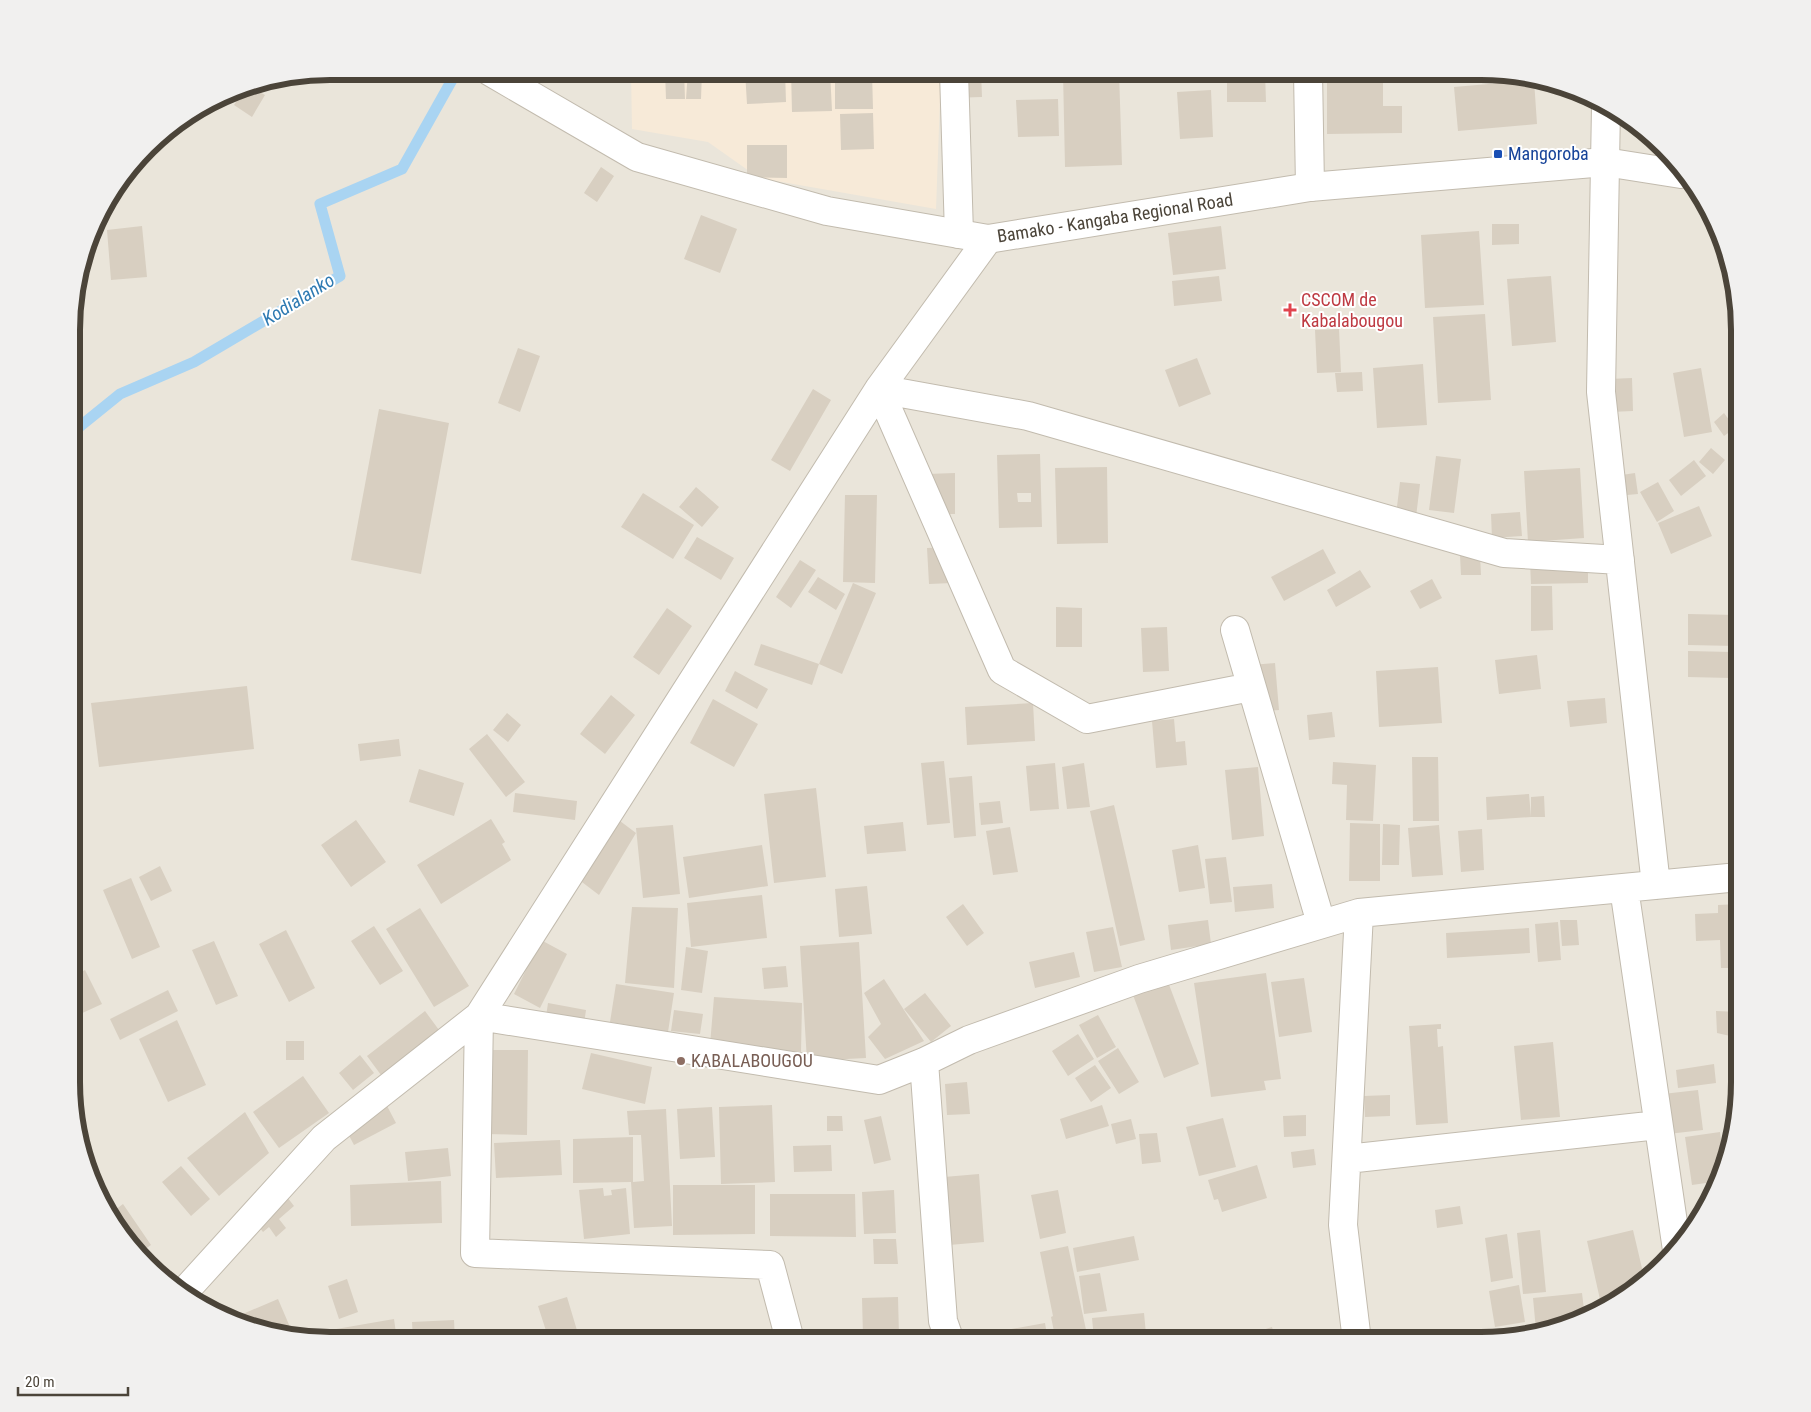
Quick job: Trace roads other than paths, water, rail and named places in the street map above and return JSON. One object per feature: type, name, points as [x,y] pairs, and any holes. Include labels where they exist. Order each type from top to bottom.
[{"type":"street","name":"Bamako - Kangaba Regional Road","points":[[504,80],[637,157],[827,211],[988,239],[1310,187],[1605,162],[1675,173]]},
{"type":"street","points":[[954,80],[959,234]]},
{"type":"street","points":[[1308,80],[1310,187]]},
{"type":"street","points":[[1606,114],[1601,392],[1656,885]]},
{"type":"street","points":[[188,1288],[324,1138],[479,1016],[879,389],[988,239]]},
{"type":"street","points":[[879,389],[1028,416],[1504,553],[1620,560]]},
{"type":"street","points":[[879,389],[1002,670],[1086,719],[1251,687]]},
{"type":"street","points":[[1235,630],[1321,923]]},
{"type":"street","points":[[479,1016],[879,1080],[924,1062],[969,1040],[1130,982],[1359,913],[1731,878]]},
{"type":"street","points":[[1624,888],[1675,1239]]},
{"type":"street","points":[[1356,1332],[1343,1225],[1359,913]]},
{"type":"street","points":[[479,1016],[475,1253],[770,1265],[788,1332]]},
{"type":"street","points":[[924,1062],[943,1321],[947,1332]]},
{"type":"street","points":[[1346,1159],[1658,1125]]},
{"type":"waterway","name":"Kodialanko","points":[[80,426],[120,394],[194,362],[340,276],[320,204],[402,169],[452,80]]},
{"type":"place","name":"Mangoroba","points":[[1498,154]]},
{"type":"place","name":"CSCOM de Kabalabougou","points":[[1290,310]]},
{"type":"place","name":"KABALABOUGOU","points":[[681,1061]]}]
